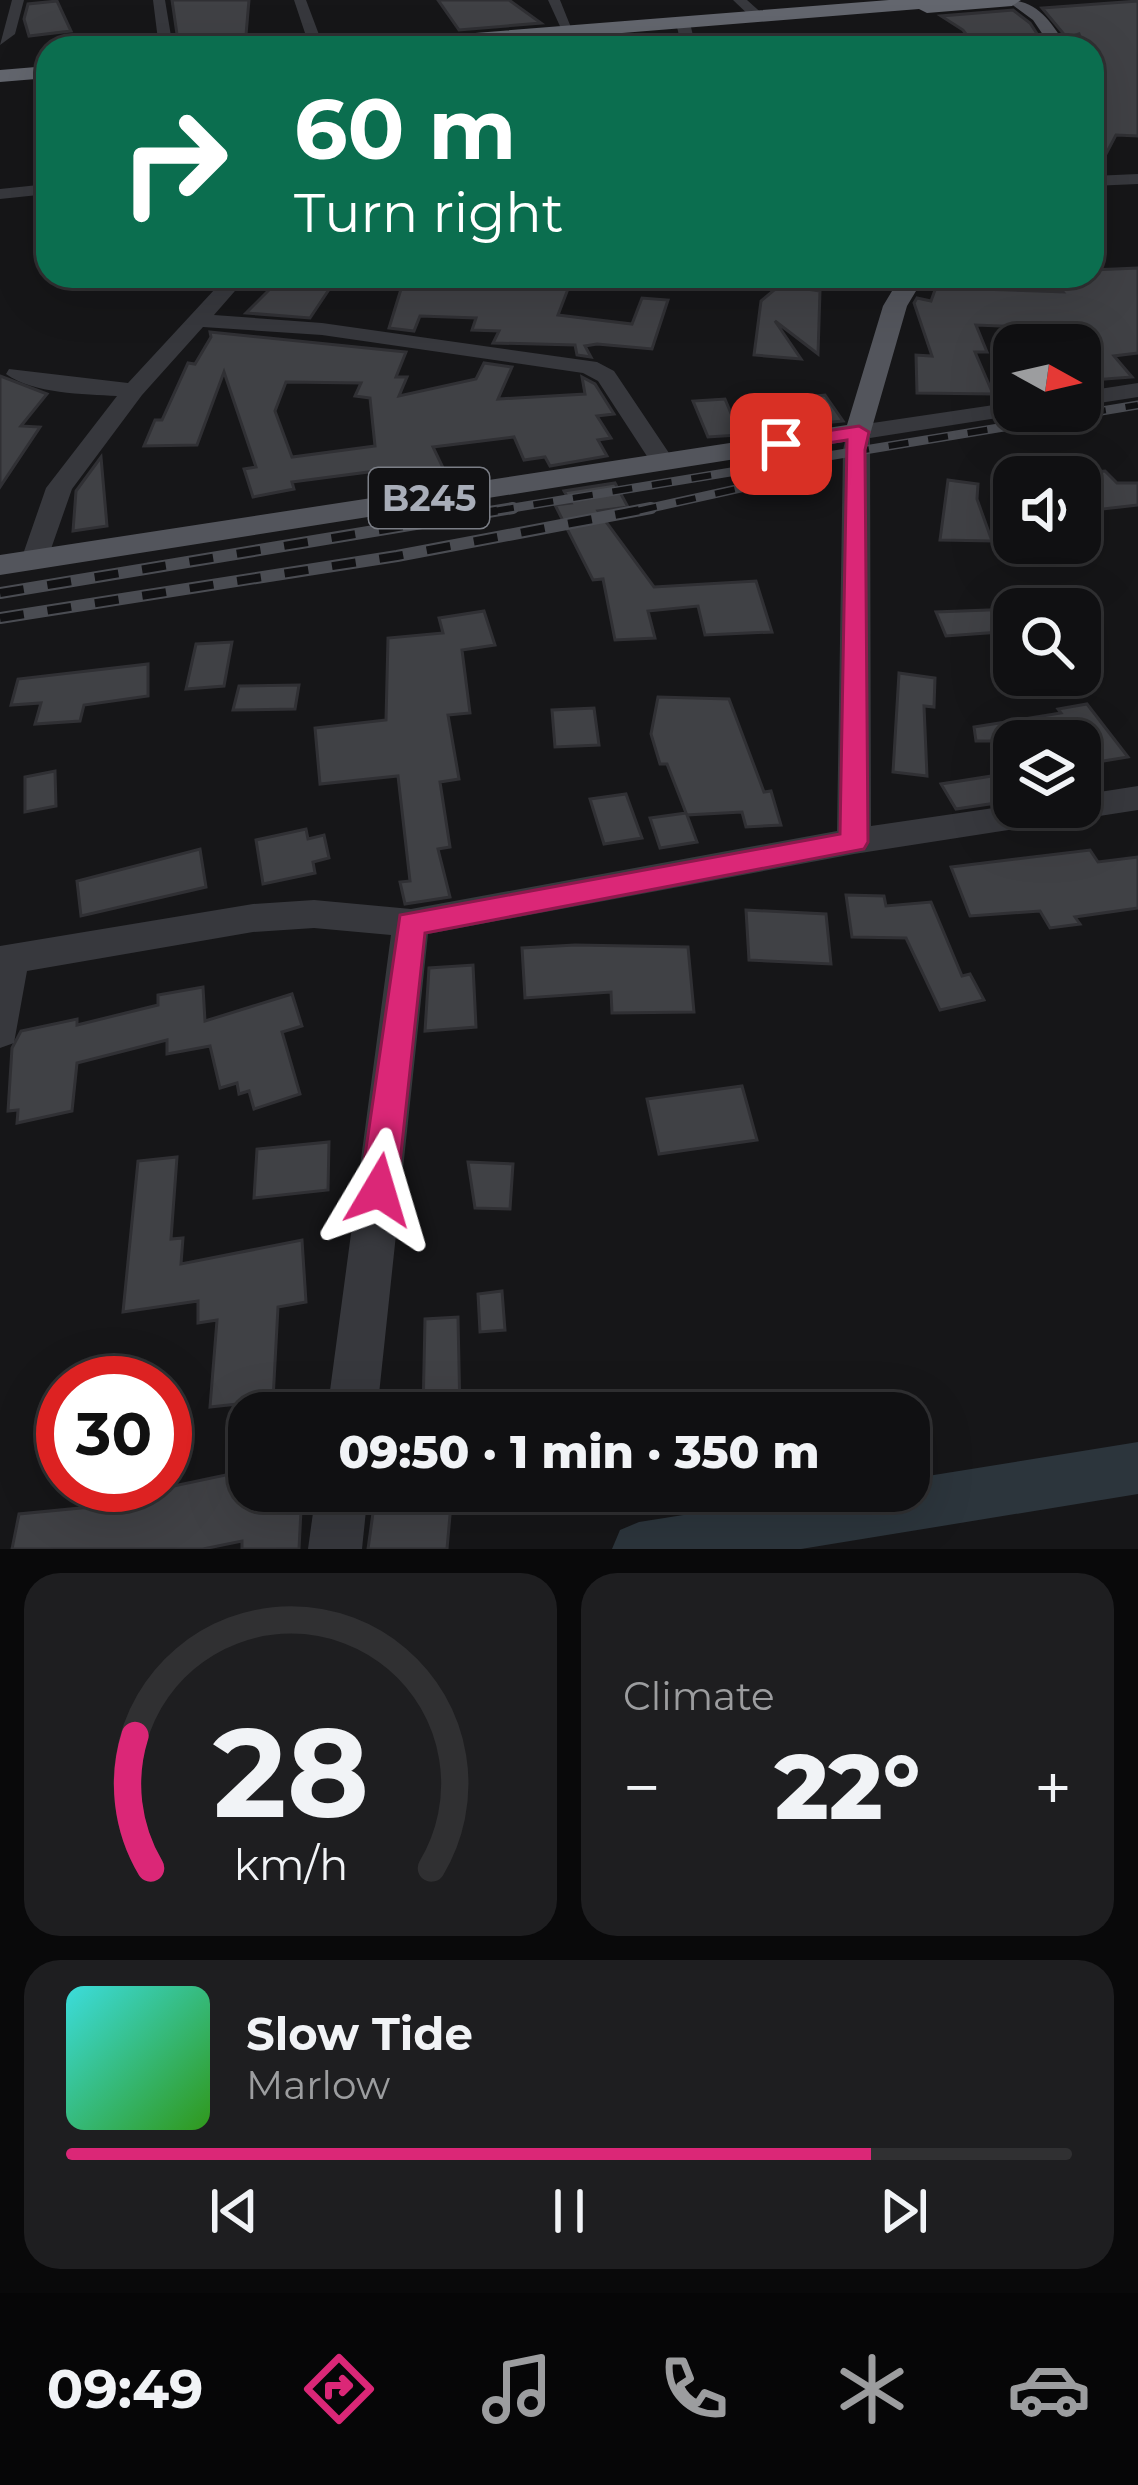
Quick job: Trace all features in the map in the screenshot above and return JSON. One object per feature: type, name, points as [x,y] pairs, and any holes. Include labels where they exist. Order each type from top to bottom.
[{"type":"highway","points":[[524,36],[686,33],[829,5],[959,0]]},
{"type":"highway","points":[[635,36],[1013,0]]},
{"type":"highway","points":[[0,78],[36,76]]},
{"type":"main road","points":[[1013,0],[1039,17],[1052,36]]},
{"type":"main road","points":[[859,432],[895,306],[906,288]]},
{"type":"main road","name":"B245","points":[[0,566],[859,432]]},
{"type":"street","points":[[0,41],[8,34],[18,0]]},
{"type":"street","points":[[159,0],[164,36]]},
{"type":"street","points":[[300,0],[313,36]]},
{"type":"street","points":[[554,0],[569,32]]},
{"type":"street","points":[[739,0],[759,17]]},
{"type":"street","points":[[1104,180],[1138,179]]},
{"type":"street","points":[[0,194],[36,190]]},
{"type":"street","points":[[35,560],[59,488],[134,390],[227,288]]},
{"type":"street","points":[[196,320],[322,328],[589,368],[606,376],[664,462]]},
{"type":"street","points":[[17,374],[75,388],[134,390]]},
{"type":"street","points":[[1101,395],[1138,390]]},
{"type":"street","points":[[854,842],[855,450],[859,432],[993,412]]},
{"type":"street","points":[[0,1031],[5,960],[254,918],[314,914],[411,923],[854,842],[1138,798]]},
{"type":"street","points":[[355,1392],[411,923]]},
{"type":"street","points":[[335,1549],[339,1512]]},
{"type":"building","points":[[172,0],[249,0],[246,35],[177,36]]},
{"type":"building","points":[[438,0],[509,0],[541,23],[459,30]]},
{"type":"building","points":[[57,1],[71,31],[29,36],[24,19],[28,4]]},
{"type":"building","points":[[1138,1],[1138,136],[1116,135],[1104,158],[1104,36],[1065,36],[1042,8]]},
{"type":"building","points":[[1013,10],[1038,36],[968,36],[941,16]]},
{"type":"building","points":[[1138,268],[1138,353],[1114,356],[1132,377],[1101,379],[1101,324],[976,325],[987,352],[975,352],[993,394],[917,393],[916,355],[932,356],[914,303],[917,298],[931,301],[936,288],[1063,292],[1060,288],[1104,288],[1104,269]]},
{"type":"building","points":[[271,288],[330,288],[310,318],[246,313]]},
{"type":"building","points":[[401,288],[568,289],[558,315],[632,324],[642,298],[668,300],[652,349],[585,346],[591,357],[577,355],[575,345],[493,343],[499,331],[472,330],[476,318],[420,316],[414,331],[389,328]]},
{"type":"building","points":[[776,288],[820,291],[818,354],[775,321],[801,359],[754,355],[761,301]]},
{"type":"building","points":[[210,332],[406,352],[396,377],[407,377],[399,396],[476,379],[484,363],[512,367],[498,399],[585,394],[582,377],[595,384],[614,414],[597,416],[611,438],[598,440],[607,456],[550,466],[545,457],[524,460],[514,437],[433,447],[447,476],[389,485],[384,470],[292,482],[294,489],[253,497],[244,469],[256,467],[224,372],[197,445],[144,446],[155,420],[162,420],[188,363],[195,364]],"holes":[[[286,382],[361,383],[355,396],[370,398],[375,446],[292,457],[275,411]]]},
{"type":"building","points":[[0,376],[47,394],[21,426],[40,427],[0,487]]},
{"type":"building","points":[[825,395],[843,421],[791,426],[775,400]]},
{"type":"building","points":[[725,399],[740,435],[708,437],[693,401]]},
{"type":"building","points":[[101,457],[107,526],[73,531],[76,491]]},
{"type":"building","points":[[1101,471],[1117,483],[1138,483],[1138,505],[1103,509]]},
{"type":"building","points":[[948,480],[978,484],[977,499],[992,541],[940,540]]},
{"type":"building","points":[[615,483],[628,507],[598,511],[654,587],[756,581],[772,632],[705,635],[698,606],[648,611],[655,638],[615,640],[603,579],[593,580],[555,505],[571,503],[564,491]]},
{"type":"building","points":[[993,610],[993,633],[946,636],[936,612]]},
{"type":"building","points":[[484,611],[495,645],[462,650],[470,713],[448,715],[459,779],[440,782],[450,847],[438,849],[450,897],[405,904],[400,882],[410,881],[398,776],[320,784],[315,728],[386,720],[388,638],[443,633],[439,618]]},
{"type":"building","points":[[232,642],[224,686],[186,689],[196,644]]},
{"type":"building","points":[[148,664],[148,696],[84,705],[80,721],[35,724],[41,703],[11,705],[18,679]]},
{"type":"building","points":[[899,673],[935,678],[934,707],[924,706],[927,776],[893,772]]},
{"type":"building","points":[[299,685],[295,709],[233,710],[239,686]]},
{"type":"building","points":[[658,697],[729,699],[764,792],[771,791],[781,825],[746,827],[742,812],[687,815],[697,842],[660,848],[650,818],[686,813],[667,764],[660,764],[651,734]]},
{"type":"building","points":[[1087,704],[1099,720],[1018,720],[1061,713],[1058,709]]},
{"type":"building","points":[[594,708],[599,745],[555,747],[552,710]]},
{"type":"building","points":[[1101,722],[1128,757],[1101,761]]},
{"type":"building","points":[[993,724],[993,741],[976,741],[974,727]]},
{"type":"building","points":[[55,771],[56,806],[25,812],[25,777]]},
{"type":"building","points":[[992,776],[993,803],[956,809],[941,784]]},
{"type":"building","points":[[626,794],[642,838],[604,844],[590,799]]},
{"type":"building","points":[[306,829],[308,839],[324,835],[329,858],[313,862],[315,873],[263,884],[256,840]]},
{"type":"building","points":[[200,849],[206,887],[81,916],[77,881]]},
{"type":"building","points":[[1090,850],[1098,862],[1138,857],[1138,908],[1075,917],[1080,924],[1050,928],[1040,911],[970,916],[951,867]]},
{"type":"building","points":[[846,895],[884,896],[886,906],[931,902],[962,976],[970,974],[984,1000],[940,1010],[906,938],[852,937]]},
{"type":"building","points":[[746,910],[826,914],[831,964],[749,960]]},
{"type":"building","points":[[688,947],[694,1012],[612,1013],[611,992],[525,998],[522,948]]},
{"type":"building","points":[[473,965],[476,1027],[425,1031],[429,968]]},
{"type":"building","points":[[203,987],[205,1021],[292,994],[302,1026],[282,1032],[300,1094],[254,1109],[249,1091],[239,1094],[237,1083],[220,1088],[210,1046],[167,1054],[167,1040],[77,1063],[72,1111],[17,1123],[18,1110],[8,1111],[12,1048],[21,1031],[77,1019],[77,1025],[158,1005],[158,995]]},
{"type":"building","points":[[742,1086],[757,1140],[659,1154],[647,1099]]},
{"type":"building","points":[[329,1142],[328,1190],[254,1198],[257,1149]]},
{"type":"building","points":[[177,1157],[171,1239],[183,1238],[181,1264],[302,1240],[306,1302],[278,1307],[273,1392],[228,1392],[228,1405],[210,1407],[217,1320],[198,1323],[198,1301],[123,1312],[138,1161]]},
{"type":"building","points":[[468,1162],[513,1164],[510,1209],[475,1208]]},
{"type":"building","points":[[502,1291],[505,1330],[480,1332],[478,1294]]},
{"type":"building","points":[[458,1317],[460,1392],[423,1392],[425,1319]]},
{"type":"building","points":[[228,1474],[228,1512],[301,1512],[299,1549],[242,1549],[242,1541],[203,1549],[12,1549],[19,1514],[192,1512],[192,1482]]},
{"type":"building","points":[[373,1512],[450,1512],[447,1549],[368,1549]]},
{"type":"waterway","points":[[639,1549],[1138,1468]]},
{"type":"railway","points":[[494,511],[1138,405]]},
{"type":"railway","points":[[648,509],[791,477]]},
{"type":"railway","points":[[0,593],[513,508]]},
{"type":"railway","points":[[0,618],[397,556],[648,509]]},
{"type":"railway","points":[[637,511],[648,509]]},
{"type":"route","points":[[379,1190],[411,923],[854,842],[855,450],[859,432],[781,444]]}]
